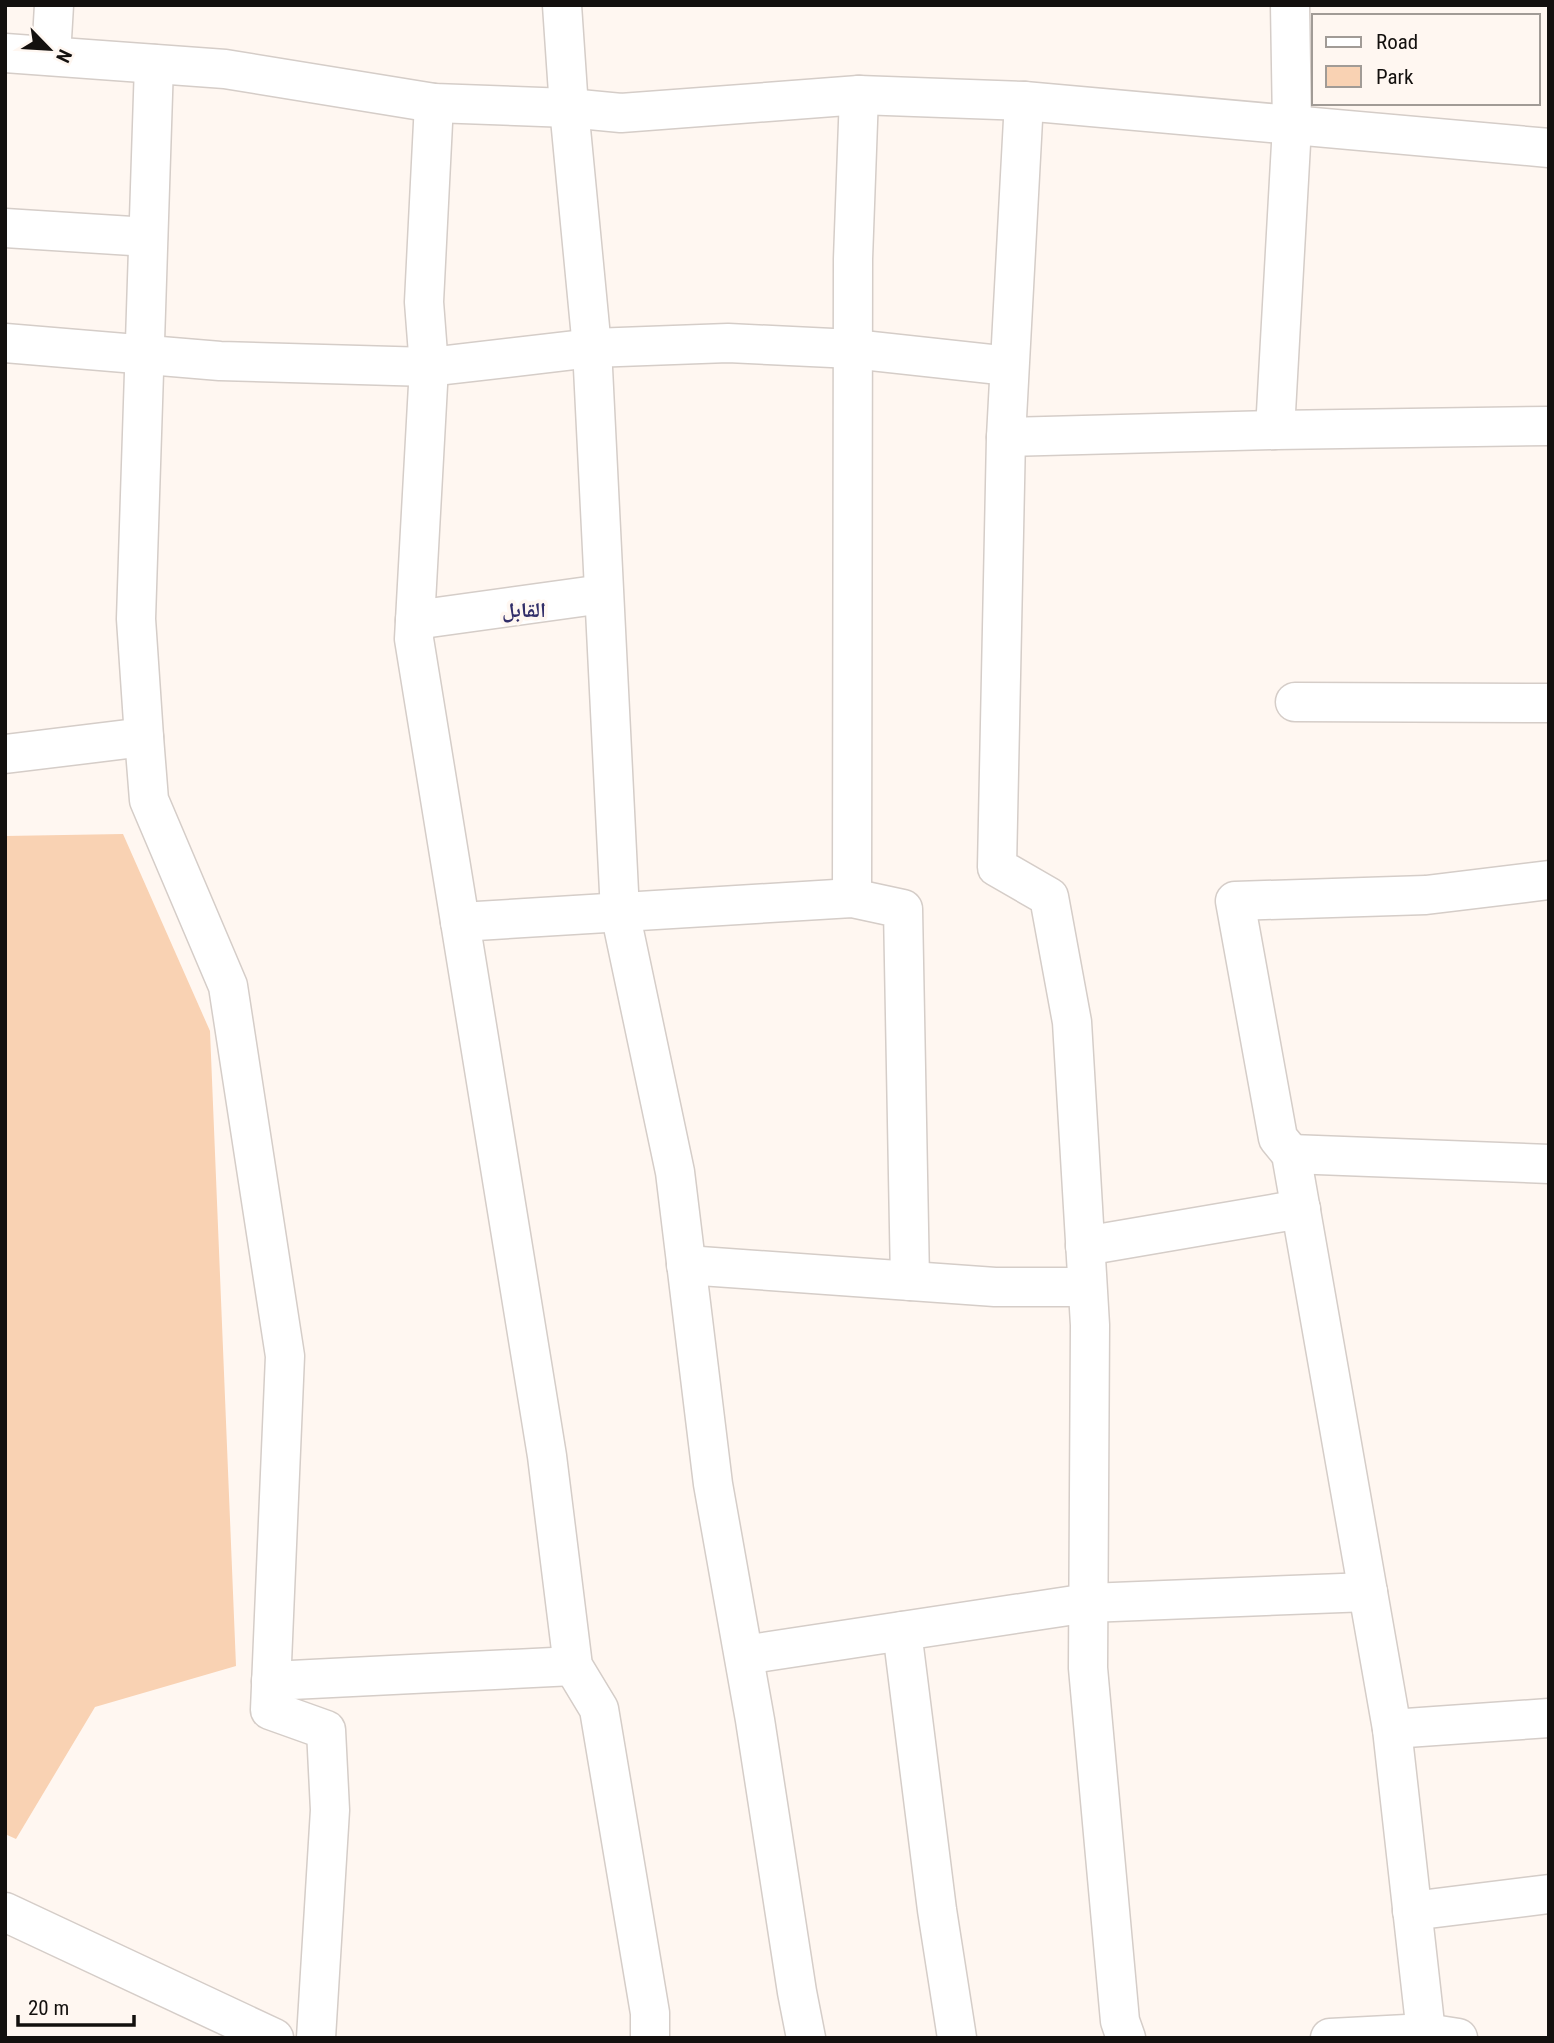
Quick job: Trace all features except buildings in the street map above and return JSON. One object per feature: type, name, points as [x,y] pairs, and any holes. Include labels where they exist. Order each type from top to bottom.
[{"type":"street","points":[[51,56],[54,5]]},
{"type":"street","points":[[562,5],[592,348],[620,912],[675,1172],[713,1483],[744,1655],[806,2038]]},
{"type":"street","points":[[1275,430],[1292,126],[1290,5]]},
{"type":"street","points":[[5,53],[225,69],[434,103],[569,108],[621,113],[859,95],[1024,101],[1549,148]]},
{"type":"street","points":[[154,64],[136,619],[149,800],[228,986],[285,1356],[270,1710],[326,1730],[330,1810],[316,2038]]},
{"type":"street","points":[[852,898],[853,259],[859,95]]},
{"type":"street","points":[[1024,101],[1006,437],[997,867],[1049,897],[1072,1022],[1090,1325],[1088,1668],[1120,2021],[1126,2038]]},
{"type":"street","points":[[434,103],[424,302],[429,367],[414,639],[547,1456],[573,1666],[599,1709],[650,2013],[650,2038]]},
{"type":"street","points":[[5,228],[148,237]]},
{"type":"street","points":[[5,343],[220,361],[429,367],[592,348],[728,343],[853,349],[1009,366]]},
{"type":"street","points":[[1006,437],[1549,426]]},
{"type":"street","points":[[415,620],[603,594]]},
{"type":"street","points":[[1295,702],[1549,703]]},
{"type":"street","points":[[5,754],[144,737]]},
{"type":"street","points":[[1330,2038],[1442,2035],[1412,1911],[1392,1729],[1291,1154],[1278,1138],[1235,901],[1426,895],[1549,880]]},
{"type":"street","points":[[460,922],[852,898],[903,909],[910,1281]]},
{"type":"street","points":[[1291,1154],[1549,1164]]},
{"type":"street","points":[[1085,1246],[1301,1209]]},
{"type":"street","points":[[686,1265],[995,1287],[1087,1287]]},
{"type":"street","points":[[744,1655],[1088,1603],[1368,1592]]},
{"type":"street","points":[[902,1631],[937,1910],[957,2038]]},
{"type":"street","points":[[271,1681],[573,1666]]},
{"type":"street","points":[[1392,1729],[1549,1718]]},
{"type":"street","points":[[1412,1911],[1549,1894]]},
{"type":"street","points":[[5,1912],[274,2038]]},
{"type":"green space","points":[[123,834],[210,1031],[236,1666],[95,1707],[16,1839],[5,1834],[5,836]]},
{"type":"district","name":"القابل","points":[[524,610]]}]
